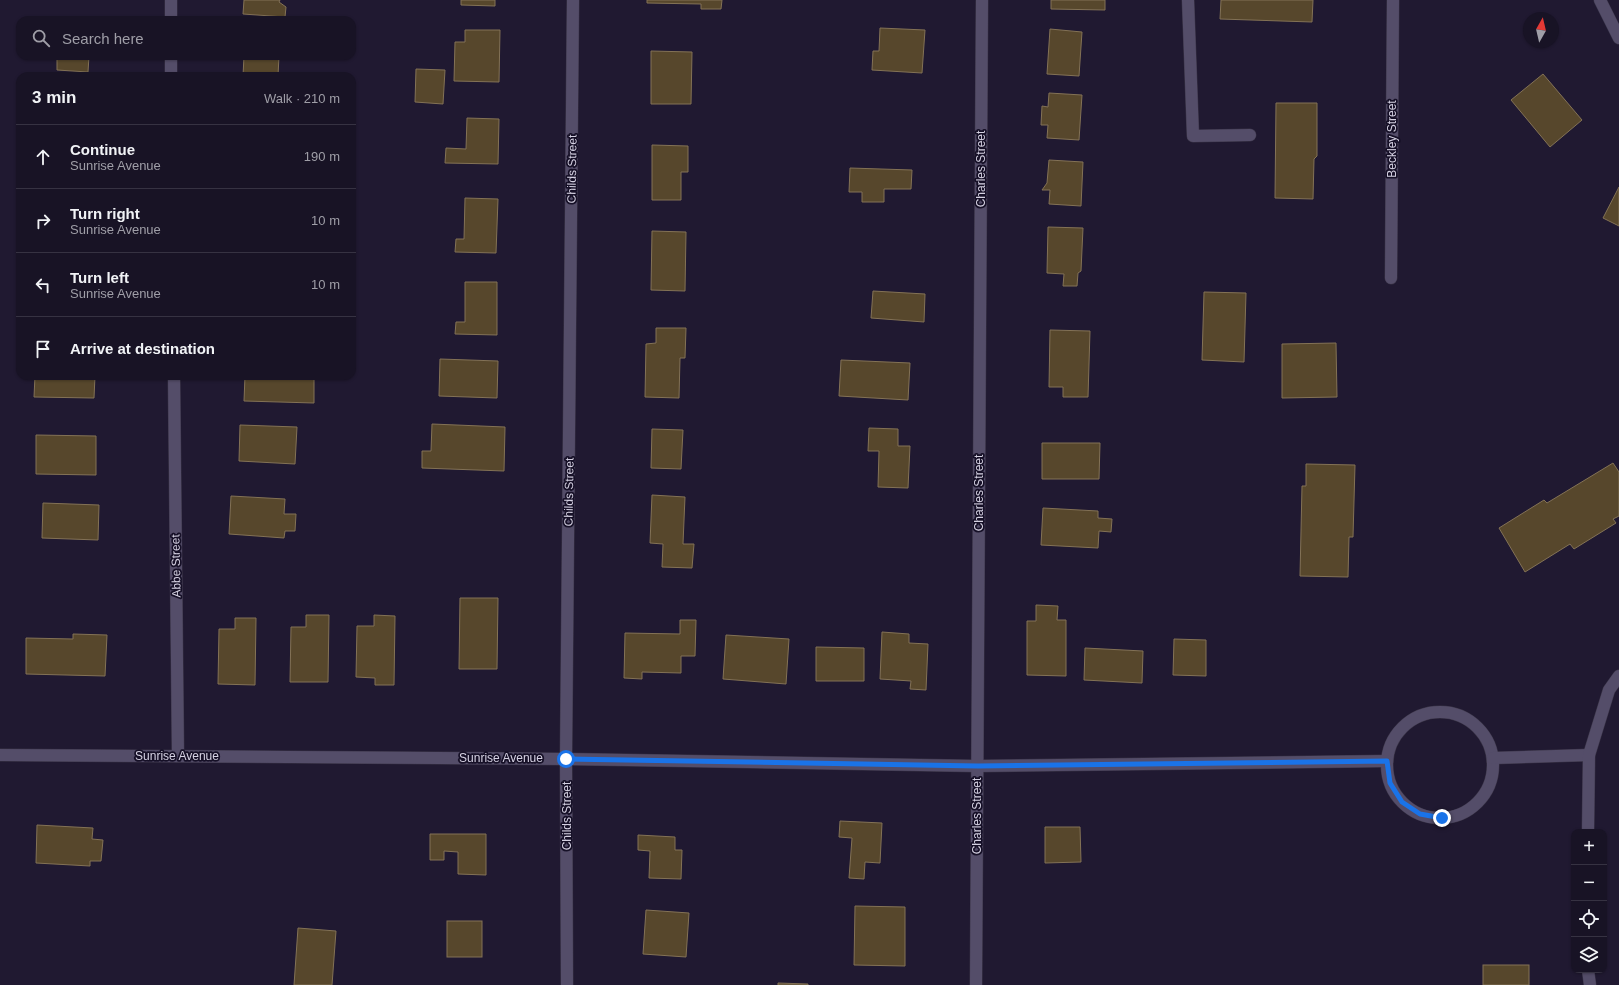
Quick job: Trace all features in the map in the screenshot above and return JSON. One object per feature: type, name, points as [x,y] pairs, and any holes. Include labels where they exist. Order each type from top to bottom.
[{"type":"street","points":[[170,0],[171,16]]},
{"type":"street","name":"Childs Street","points":[[567,985],[566,759],[573,0]]},
{"type":"street","name":"Charles Street","points":[[976,985],[982,0]]},
{"type":"street","points":[[1188,0],[1192,136],[1250,135]]},
{"type":"street","name":"Beckley Street","points":[[1391,278],[1393,0]]},
{"type":"street","points":[[1600,0],[1619,38]]},
{"type":"street","points":[[171,60],[171,72]]},
{"type":"street","name":"Abbe Street","points":[[174,380],[178,756]]},
{"type":"street","points":[[1588,829],[1589,755],[1609,690],[1619,676]]},
{"type":"street","points":[[1450,712],[1470,721],[1486,737],[1493,758],[1491,780],[1481,799],[1464,813],[1442,818],[1420,814],[1402,802],[1390,783],[1387,761],[1393,740],[1407,723],[1427,713],[1450,712]]},
{"type":"street","name":"Sunrise Avenue","points":[[0,755],[566,759],[978,766],[1387,761]]},
{"type":"street","points":[[1493,758],[1589,755]]},
{"type":"street","points":[[1588,973],[1590,985]]},
{"type":"building","points":[[244,0],[280,0],[279,2],[286,7],[285,16],[243,14]]},
{"type":"building","points":[[461,0],[495,0],[495,6],[461,5]]},
{"type":"building","points":[[647,0],[722,0],[721,9],[701,9],[701,4],[647,3]]},
{"type":"building","points":[[1051,0],[1105,0],[1105,10],[1051,9]]},
{"type":"building","points":[[1221,0],[1313,0],[1312,22],[1220,19]]},
{"type":"building","points":[[880,28],[925,30],[922,73],[872,70],[873,51],[879,51]]},
{"type":"building","points":[[1050,29],[1082,32],[1079,76],[1047,74]]},
{"type":"building","points":[[465,30],[500,30],[499,82],[454,81],[455,42],[465,42]]},
{"type":"building","points":[[651,51],[692,52],[691,104],[651,104]]},
{"type":"building","points":[[57,60],[89,60],[88,72],[57,70]]},
{"type":"building","points":[[244,60],[279,60],[278,72],[243,72]]},
{"type":"building","points":[[416,69],[445,70],[443,104],[415,102]]},
{"type":"building","points":[[1543,74],[1582,120],[1550,147],[1511,100]]},
{"type":"building","points":[[1049,93],[1082,95],[1079,140],[1047,138],[1048,125],[1041,125],[1042,106],[1048,107]]},
{"type":"building","points":[[1276,103],[1317,103],[1317,156],[1314,159],[1313,199],[1275,198]]},
{"type":"building","points":[[467,118],[499,119],[498,164],[445,163],[446,148],[466,149]]},
{"type":"building","points":[[652,145],[688,146],[688,172],[681,172],[681,200],[652,200]]},
{"type":"building","points":[[1049,160],[1083,162],[1081,206],[1049,204],[1050,190],[1042,190],[1047,183]]},
{"type":"building","points":[[850,168],[912,170],[911,189],[884,189],[884,202],[862,202],[862,192],[849,192]]},
{"type":"building","points":[[1619,187],[1619,226],[1603,218]]},
{"type":"building","points":[[465,198],[498,199],[496,253],[455,252],[456,239],[464,239]]},
{"type":"building","points":[[1048,227],[1083,228],[1081,271],[1078,273],[1077,286],[1063,286],[1064,274],[1047,273]]},
{"type":"building","points":[[652,231],[686,232],[685,291],[651,290]]},
{"type":"building","points":[[465,282],[497,282],[497,335],[455,334],[456,322],[465,322]]},
{"type":"building","points":[[873,291],[925,294],[924,322],[871,318]]},
{"type":"building","points":[[1204,292],[1246,293],[1244,362],[1202,360]]},
{"type":"building","points":[[656,328],[686,328],[685,358],[680,358],[679,398],[645,397],[646,344],[656,343]]},
{"type":"building","points":[[1050,330],[1090,331],[1088,397],[1063,397],[1063,387],[1049,387]]},
{"type":"building","points":[[1336,343],[1337,397],[1282,398],[1282,344]]},
{"type":"building","points":[[440,359],[498,361],[497,398],[439,396]]},
{"type":"building","points":[[841,360],[910,363],[908,400],[839,396]]},
{"type":"building","points":[[35,380],[95,380],[94,398],[34,397]]},
{"type":"building","points":[[245,380],[314,380],[314,403],[244,401]]},
{"type":"building","points":[[432,424],[505,427],[504,471],[422,468],[422,451],[431,451]]},
{"type":"building","points":[[240,425],[297,427],[295,464],[239,461]]},
{"type":"building","points":[[869,428],[898,429],[898,446],[910,446],[908,488],[878,487],[879,451],[868,451]]},
{"type":"building","points":[[652,429],[683,430],[681,469],[651,468]]},
{"type":"building","points":[[36,435],[96,436],[96,475],[36,474]]},
{"type":"building","points":[[1042,443],[1100,443],[1099,479],[1042,479]]},
{"type":"building","points":[[1613,463],[1619,472],[1619,516],[1613,519],[1616,523],[1574,549],[1570,544],[1525,572],[1499,528],[1544,500],[1547,503]]},
{"type":"building","points":[[1306,464],[1355,465],[1353,537],[1349,537],[1348,577],[1300,576],[1302,486],[1306,486]]},
{"type":"building","points":[[652,495],[685,497],[683,544],[694,544],[692,568],[662,567],[663,544],[650,543]]},
{"type":"building","points":[[231,496],[285,499],[284,514],[296,514],[295,531],[285,531],[284,538],[229,534]]},
{"type":"building","points":[[43,503],[99,505],[98,540],[42,538]]},
{"type":"building","points":[[1043,508],[1098,511],[1098,518],[1112,519],[1111,532],[1099,531],[1098,548],[1041,545]]},
{"type":"building","points":[[460,598],[498,598],[497,669],[459,669]]},
{"type":"building","points":[[1036,605],[1058,606],[1057,620],[1066,620],[1066,676],[1027,675],[1027,621],[1036,621]]},
{"type":"building","points":[[306,615],[329,615],[328,682],[290,682],[291,627],[306,627]]},
{"type":"building","points":[[374,615],[395,616],[394,685],[375,685],[375,678],[356,677],[357,626],[374,626]]},
{"type":"building","points":[[235,618],[256,618],[255,685],[218,684],[219,629],[235,629]]},
{"type":"building","points":[[680,620],[696,620],[695,656],[681,656],[681,673],[642,672],[642,679],[624,678],[625,633],[680,634]]},
{"type":"building","points":[[882,632],[909,634],[909,643],[928,644],[926,690],[910,689],[911,681],[880,679]]},
{"type":"building","points":[[73,634],[107,635],[105,676],[26,674],[26,638],[73,639]]},
{"type":"building","points":[[726,635],[789,639],[786,684],[723,679]]},
{"type":"building","points":[[1174,639],[1206,640],[1206,676],[1173,675]]},
{"type":"building","points":[[816,647],[864,648],[864,681],[816,681]]},
{"type":"building","points":[[1085,648],[1143,651],[1142,683],[1084,680]]},
{"type":"building","points":[[840,821],[882,823],[880,863],[865,862],[864,879],[849,878],[852,838],[839,837]]},
{"type":"building","points":[[37,825],[93,828],[92,839],[103,840],[101,861],[90,861],[90,866],[36,863]]},
{"type":"building","points":[[1045,827],[1080,827],[1081,862],[1045,863]]},
{"type":"building","points":[[430,834],[486,834],[486,875],[458,874],[458,852],[444,851],[444,860],[430,860]]},
{"type":"building","points":[[638,835],[675,837],[675,850],[682,850],[681,879],[649,878],[650,851],[638,850]]},
{"type":"building","points":[[855,906],[905,907],[905,966],[854,965]]},
{"type":"building","points":[[646,910],[689,913],[686,957],[643,954]]},
{"type":"building","points":[[447,921],[482,921],[482,957],[447,957]]},
{"type":"building","points":[[298,928],[336,931],[332,985],[294,985]]},
{"type":"building","points":[[1483,965],[1529,965],[1529,985],[1483,985]]},
{"type":"building","points":[[778,983],[808,984],[808,985],[778,985]]},
{"type":"route","points":[[566,759],[978,766],[1387,761],[1390,783],[1402,802],[1420,814],[1442,818]]}]
